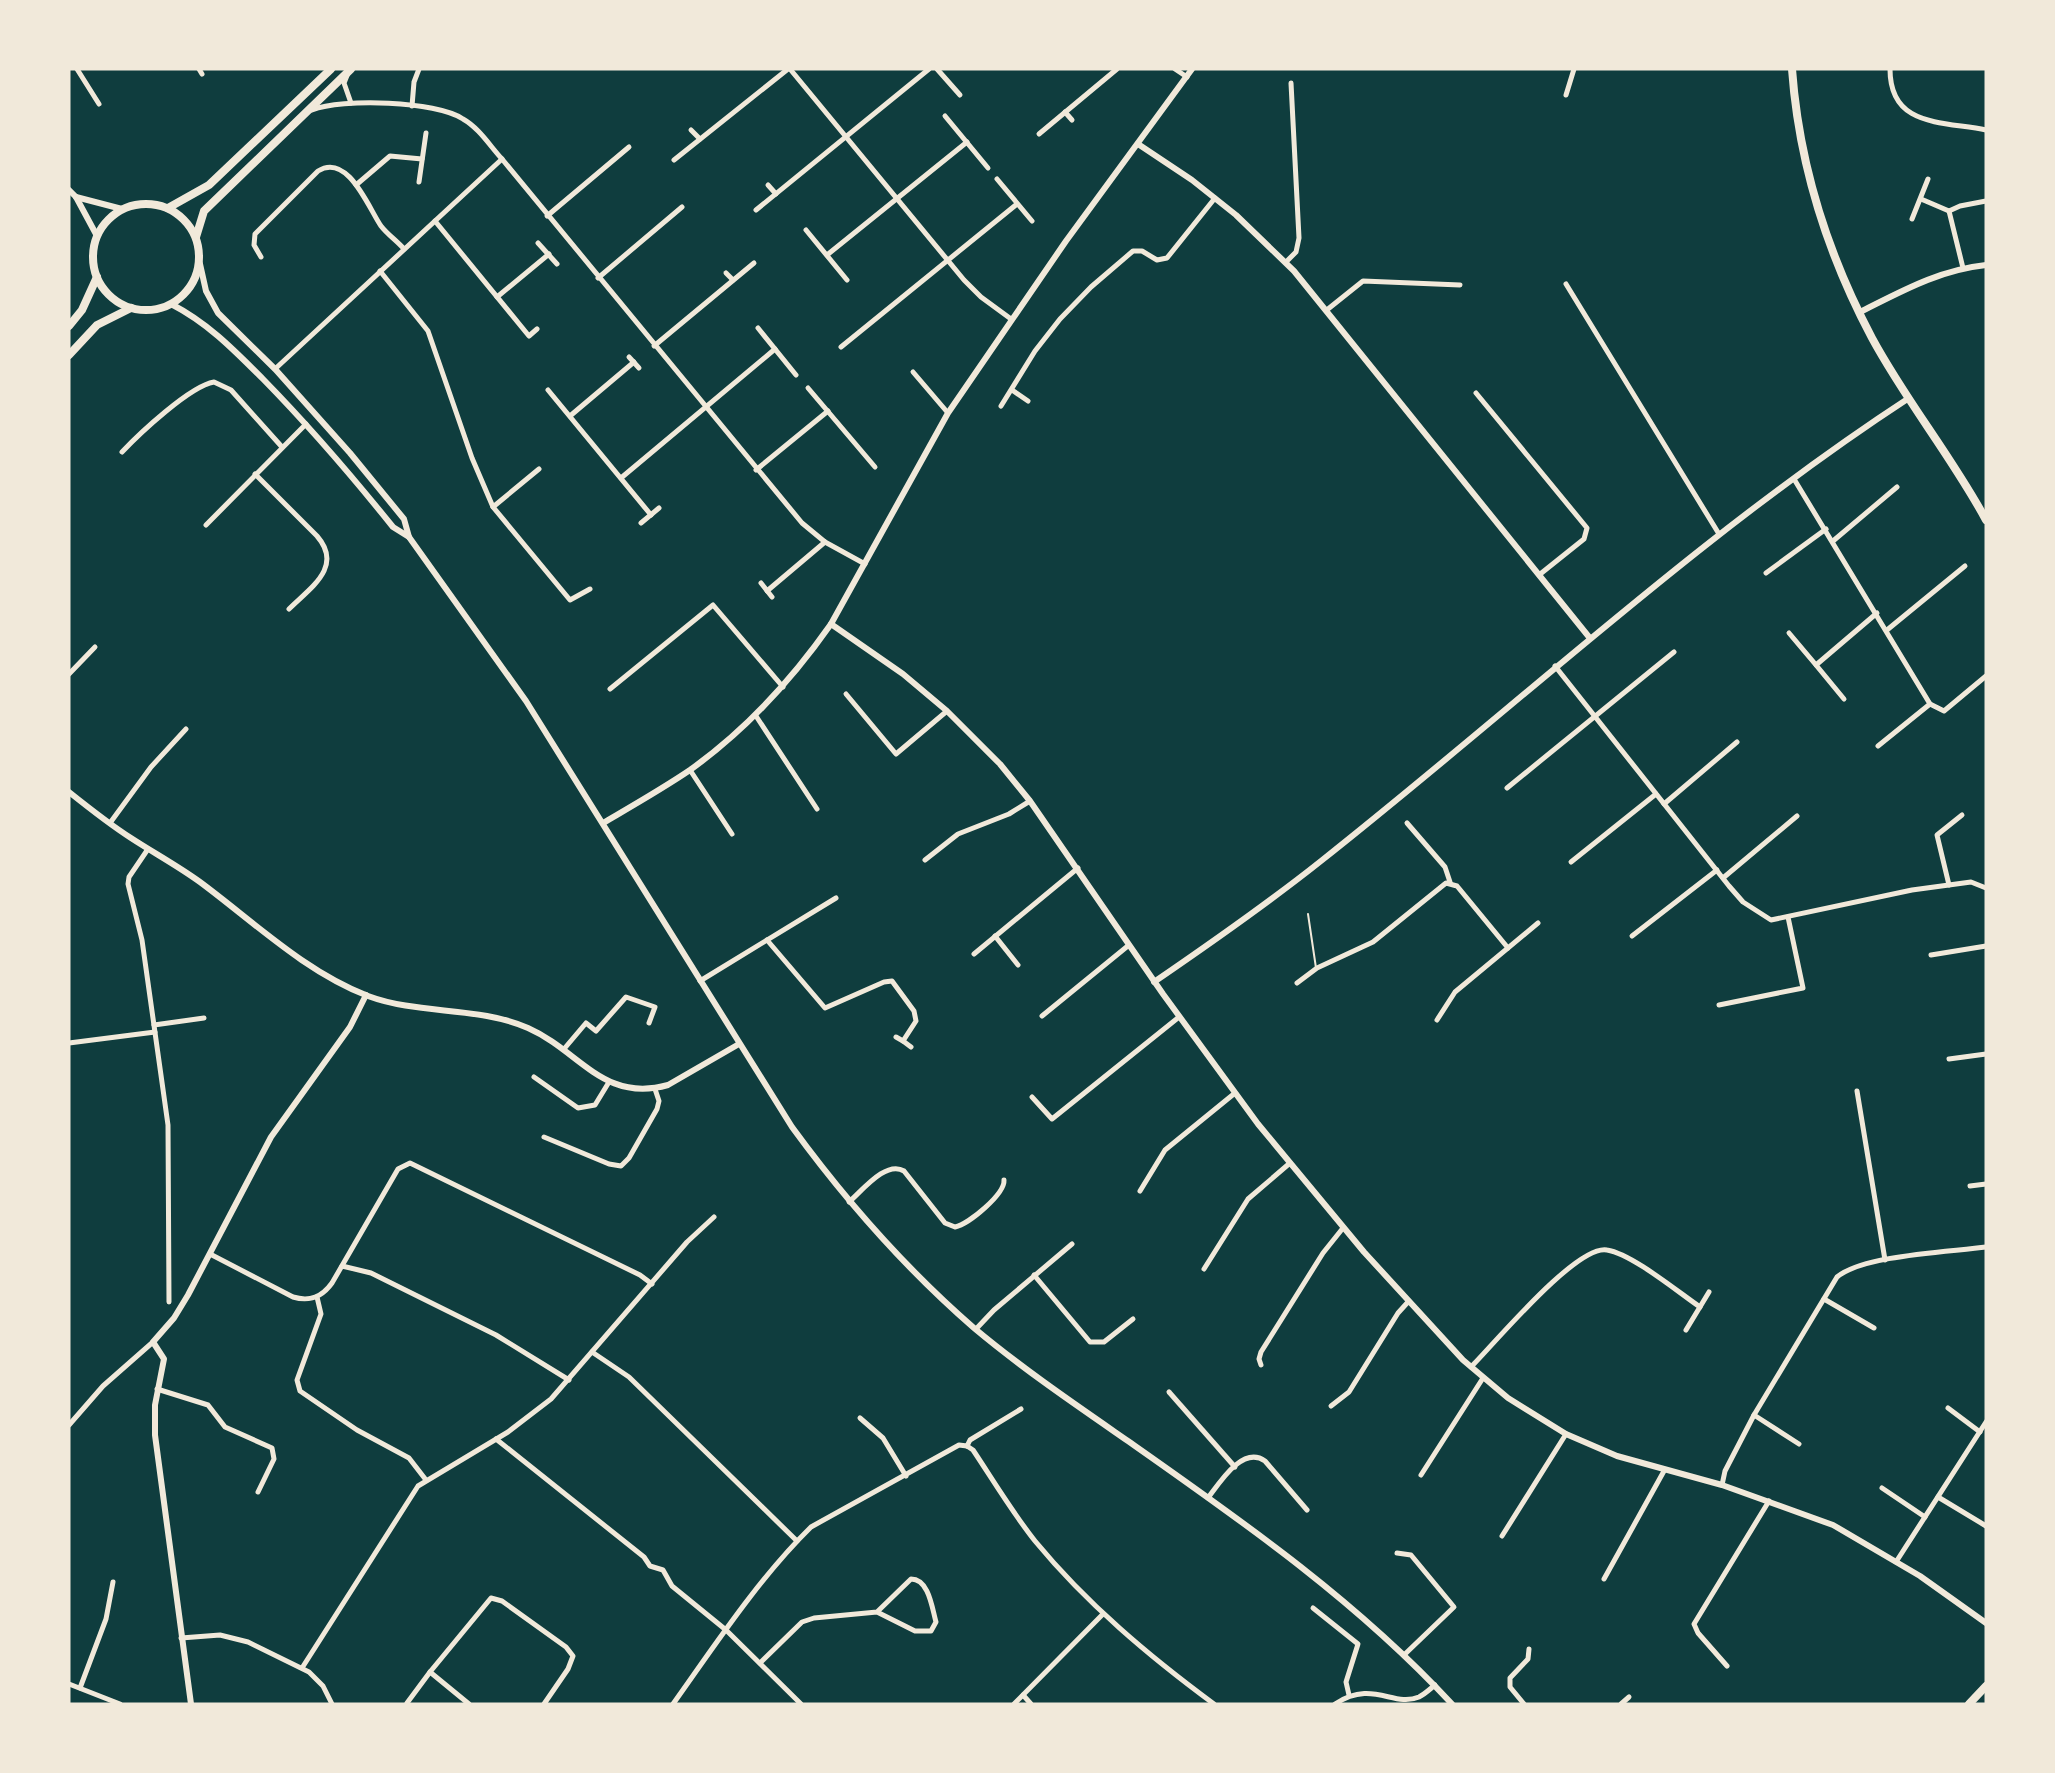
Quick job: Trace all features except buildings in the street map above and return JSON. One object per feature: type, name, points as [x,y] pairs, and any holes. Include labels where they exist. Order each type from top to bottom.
[{"type":"main road","points":[[168,208],[209,185],[331,69]]},
{"type":"main road","points":[[1792,69],[1803,152],[1825,236],[1844,283],[1909,398],[1986,520]]},
{"type":"main road","points":[[196,237],[204,212],[350,70]]},
{"type":"main road","points":[[145,204],[168,208],[190,225],[196,237],[200,264],[190,287],[171,304],[152,310],[131,308],[117,302],[105,291],[97,277],[93,264],[97,237],[107,221],[122,209],[145,204]]},
{"type":"main road","points":[[69,326],[81,310],[97,277]]},
{"type":"main road","points":[[69,355],[96,325],[131,308]]},
{"type":"main road","points":[[1969,1704],[1986,1686]]},
{"type":"street","points":[[77,69],[99,104]]},
{"type":"street","points":[[411,106],[414,82],[419,69]]},
{"type":"street","points":[[674,160],[789,69],[947,261],[981,297],[1011,319]]},
{"type":"street","points":[[756,210],[930,69]]},
{"type":"street","points":[[937,69],[960,95]]},
{"type":"street","points":[[1039,134],[1117,69]]},
{"type":"street","points":[[1175,69],[1186,77]]},
{"type":"street","points":[[603,824],[690,770],[756,716],[796,672],[831,624],[948,413],[1011,319],[1192,69]]},
{"type":"street","points":[[1566,95],[1574,69]]},
{"type":"street","points":[[1890,69],[1892,93],[1911,114],[1986,130]]},
{"type":"street","points":[[350,70],[344,83],[351,103]]},
{"type":"street","points":[[1286,262],[1296,252],[1299,238],[1291,83]]},
{"type":"street","points":[[307,112],[324,105],[351,103],[440,109],[463,118],[502,159],[802,523],[825,542],[865,564]]},
{"type":"street","points":[[1065,112],[1072,120]]},
{"type":"street","points":[[945,116],[988,168]]},
{"type":"street","points":[[692,130],[700,139]]},
{"type":"street","points":[[419,182],[426,133]]},
{"type":"street","points":[[827,255],[967,142]]},
{"type":"street","points":[[1138,144],[1215,198],[1286,262],[1328,309],[1590,637]]},
{"type":"street","points":[[547,216],[629,147]]},
{"type":"street","points":[[356,185],[390,156],[422,159]]},
{"type":"street","points":[[275,369],[502,159]]},
{"type":"street","points":[[261,257],[254,245],[255,234],[318,171],[327,167],[338,168],[356,185],[370,203],[382,226],[404,249]]},
{"type":"street","points":[[997,179],[1032,221]]},
{"type":"street","points":[[1912,219],[1928,179]]},
{"type":"street","points":[[768,185],[776,194]]},
{"type":"street","points":[[69,190],[76,197],[97,237]]},
{"type":"street","points":[[76,197],[122,209]]},
{"type":"street","points":[[1001,406],[1035,351],[1060,319],[1091,287],[1133,251],[1142,251],[1157,260],[1167,258],[1215,198]]},
{"type":"street","points":[[1921,199],[1949,211],[1960,206],[1986,201]]},
{"type":"street","points":[[841,347],[1017,204]]},
{"type":"street","points":[[598,278],[682,207]]},
{"type":"street","points":[[1949,211],[1963,268]]},
{"type":"street","points":[[435,221],[529,336],[537,329]]},
{"type":"street","points":[[806,230],[847,280]]},
{"type":"street","points":[[538,243],[557,264]]},
{"type":"street","points":[[497,297],[549,254]]},
{"type":"street","points":[[654,346],[754,263]]},
{"type":"street","points":[[200,264],[211,303],[314,411],[404,519],[409,537],[496,657],[792,1127],[849,1202],[908,1266],[976,1329],[1041,1380],[1293,1559],[1404,1654],[1452,1704]]},
{"type":"street","points":[[1860,312],[1921,281],[1963,268],[1986,266]]},
{"type":"street","points":[[380,271],[428,331],[472,458],[493,507],[570,600],[590,589]]},
{"type":"street","points":[[726,273],[733,280]]},
{"type":"street","points":[[1328,309],[1363,281],[1460,285]]},
{"type":"street","points":[[1566,284],[1719,534]]},
{"type":"street","points":[[171,304],[211,328],[306,424],[393,527],[409,537]]},
{"type":"street","points":[[758,328],[796,375]]},
{"type":"street","points":[[621,478],[775,350]]},
{"type":"street","points":[[629,357],[639,368]]},
{"type":"street","points":[[570,416],[634,362]]},
{"type":"street","points":[[914,372],[948,413]]},
{"type":"street","points":[[122,452],[141,433],[194,391],[214,382],[231,390],[282,447]]},
{"type":"street","points":[[808,388],[875,467]]},
{"type":"street","points":[[548,390],[651,515]]},
{"type":"street","points":[[1012,390],[1028,401]]},
{"type":"street","points":[[1476,393],[1587,528],[1584,539],[1539,575]]},
{"type":"street","points":[[1154,982],[1246,919],[1321,861],[1590,637],[1719,534],[1794,478],[1909,398]]},
{"type":"street","points":[[756,470],[828,411]]},
{"type":"street","points":[[206,525],[306,424]]},
{"type":"street","points":[[493,507],[539,469]]},
{"type":"street","points":[[255,474],[317,536],[328,555],[324,574],[289,609]]},
{"type":"street","points":[[1794,478],[1930,704],[1944,711],[1986,676]]},
{"type":"street","points":[[1833,541],[1897,487]]},
{"type":"street","points":[[641,523],[659,508]]},
{"type":"street","points":[[1766,573],[1826,529]]},
{"type":"street","points":[[767,591],[825,542]]},
{"type":"street","points":[[1887,630],[1965,567]]},
{"type":"street","points":[[761,583],[772,597]]},
{"type":"street","points":[[610,689],[713,604],[783,687]]},
{"type":"street","points":[[1816,665],[1877,613]]},
{"type":"street","points":[[831,624],[903,674],[947,711],[988,751],[1030,801],[1179,1017],[1290,1163],[1408,1302],[1483,1378],[1508,1398],[1566,1434],[1617,1456],[1664,1471],[1722,1485],[1833,1525],[1896,1562],[1986,1623]]},
{"type":"street","points":[[1789,633],[1844,699]]},
{"type":"street","points":[[69,674],[95,647]]},
{"type":"street","points":[[1507,788],[1674,652]]},
{"type":"street","points":[[1555,666],[1743,902],[1771,920],[1912,890],[1971,882],[1986,888]]},
{"type":"street","points":[[846,694],[896,754],[947,711]]},
{"type":"street","points":[[1878,746],[1930,704]]},
{"type":"street","points":[[756,716],[817,809]]},
{"type":"street","points":[[110,823],[151,767],[186,729]]},
{"type":"street","points":[[1664,804],[1737,742]]},
{"type":"street","points":[[690,770],[732,834]]},
{"type":"street","points":[[69,792],[148,849],[201,882],[310,965],[366,995],[389,1002],[508,1021],[540,1034],[609,1083],[628,1089],[655,1089],[677,1082],[739,1044]]},
{"type":"street","points":[[1571,862],[1656,794]]},
{"type":"street","points":[[925,860],[958,834],[1009,814],[1030,801]]},
{"type":"street","points":[[1949,885],[1937,835],[1962,814]]},
{"type":"street","points":[[1723,878],[1797,816]]},
{"type":"street","points":[[1407,823],[1445,867],[1450,882]]},
{"type":"street","points":[[148,849],[129,877],[128,884],[142,940],[169,1159],[169,1302]]},
{"type":"street","points":[[974,954],[1078,868]]},
{"type":"street","points":[[1632,936],[1717,870]]},
{"type":"street","points":[[1297,983],[1317,968],[1373,942],[1442,885],[1450,882],[1457,885],[1508,948]]},
{"type":"street","points":[[700,981],[836,898]]},
{"type":"street","points":[[1719,1005],[1803,988],[1788,916]]},
{"type":"street","points":[[1437,1020],[1451,996],[1538,923]]},
{"type":"street","points":[[995,936],[1018,965]]},
{"type":"street","points":[[767,940],[825,1008],[884,982],[892,981],[914,1011],[916,1021],[903,1041]]},
{"type":"street","points":[[1042,1016],[1129,945]]},
{"type":"street","points":[[1931,955],[1986,946]]},
{"type":"street","points":[[69,1425],[103,1386],[153,1342],[174,1318],[281,1120],[350,1027],[366,995]]},
{"type":"street","points":[[564,1049],[586,1023],[596,1031],[626,997],[655,1007],[649,1023]]},
{"type":"street","points":[[1032,1097],[1052,1119],[1179,1017]]},
{"type":"street","points":[[154,1025],[204,1018]]},
{"type":"street","points":[[69,1043],[155,1032]]},
{"type":"street","points":[[896,1036],[911,1047]]},
{"type":"street","points":[[1949,1059],[1986,1054]]},
{"type":"street","points":[[534,1077],[578,1108],[596,1105],[609,1083]]},
{"type":"street","points":[[544,1137],[609,1164],[621,1166],[629,1158],[657,1109],[659,1101],[655,1089]]},
{"type":"street","points":[[1857,1091],[1885,1260]]},
{"type":"street","points":[[1140,1191],[1165,1150],[1235,1093]]},
{"type":"street","points":[[210,1254],[293,1298],[306,1300],[317,1297],[327,1290],[398,1169],[410,1163],[621,1265],[652,1284]]},
{"type":"street","points":[[1204,1269],[1248,1199],[1290,1163]]},
{"type":"street","points":[[849,1202],[886,1170],[897,1168],[904,1171],[945,1223],[955,1227],[963,1225],[999,1195],[1004,1188],[1004,1180]]},
{"type":"street","points":[[1971,1186],[1986,1184]]},
{"type":"street","points":[[302,1668],[418,1486],[496,1439],[543,1406],[569,1380],[687,1242],[714,1217]]},
{"type":"street","points":[[1261,1365],[1258,1359],[1261,1352],[1323,1253],[1343,1228]]},
{"type":"street","points":[[976,1329],[994,1310],[1072,1244]]},
{"type":"street","points":[[1722,1485],[1725,1472],[1754,1415],[1837,1277],[1845,1270],[1885,1260],[1986,1247]]},
{"type":"street","points":[[1471,1367],[1544,1290],[1577,1260],[1594,1250],[1606,1249],[1630,1260],[1700,1307]]},
{"type":"street","points":[[342,1266],[371,1273],[496,1335],[569,1380]]},
{"type":"street","points":[[1034,1275],[1090,1342],[1104,1342],[1133,1319]]},
{"type":"street","points":[[1686,1330],[1709,1292]]},
{"type":"street","points":[[317,1297],[321,1314],[297,1380],[300,1391],[357,1430],[410,1458],[426,1480]]},
{"type":"street","points":[[1824,1299],[1874,1328]]},
{"type":"street","points":[[1331,1406],[1349,1392],[1398,1313],[1408,1302]]},
{"type":"street","points":[[153,1342],[164,1359],[157,1389],[155,1435],[190,1704]]},
{"type":"street","points":[[592,1352],[629,1377],[797,1541]]},
{"type":"street","points":[[1421,1475],[1483,1378]]},
{"type":"street","points":[[157,1389],[208,1405],[225,1427],[272,1448],[274,1459],[258,1492]]},
{"type":"street","points":[[1169,1392],[1234,1467]]},
{"type":"street","points":[[1948,1408],[1980,1432]]},
{"type":"street","points":[[967,1446],[970,1440],[1021,1409]]},
{"type":"street","points":[[1754,1415],[1799,1444]]},
{"type":"street","points":[[860,1418],[883,1438],[906,1476]]},
{"type":"street","points":[[1896,1562],[1986,1422]]},
{"type":"street","points":[[1502,1536],[1566,1434]]},
{"type":"street","points":[[496,1439],[645,1557],[650,1566],[663,1570],[672,1586],[681,1595],[692,1600],[726,1630],[801,1704]]},
{"type":"street","points":[[673,1704],[726,1630],[797,1541],[817,1523],[960,1445],[973,1450],[1035,1540],[1103,1614],[1158,1662],[1214,1704]]},
{"type":"street","points":[[1208,1498],[1234,1467],[1249,1456],[1259,1456],[1306,1510]]},
{"type":"street","points":[[1604,1579],[1664,1471]]},
{"type":"street","points":[[1882,1488],[1925,1516]]},
{"type":"street","points":[[1938,1497],[1986,1526]]},
{"type":"street","points":[[1727,1666],[1698,1633],[1694,1624],[1768,1501]]},
{"type":"street","points":[[1397,1552],[1411,1556],[1454,1607],[1404,1654]]},
{"type":"street","points":[[760,1663],[793,1630],[808,1620],[877,1612],[921,1633],[931,1631],[936,1622],[924,1586],[915,1579],[903,1585],[877,1612]]},
{"type":"street","points":[[80,1688],[106,1619],[113,1582]]},
{"type":"street","points":[[407,1703],[491,1598],[502,1601],[567,1647],[573,1656],[568,1669],[544,1704]]},
{"type":"street","points":[[1313,1608],[1358,1644],[1346,1682],[1350,1695]]},
{"type":"street","points":[[1014,1704],[1103,1614]]},
{"type":"street","points":[[181,1638],[220,1635],[235,1637],[302,1668],[323,1686],[332,1704]]},
{"type":"street","points":[[1524,1704],[1510,1687],[1510,1678],[1528,1659],[1529,1648]]},
{"type":"street","points":[[430,1672],[469,1704]]},
{"type":"street","points":[[69,1684],[120,1704]]},
{"type":"street","points":[[1335,1704],[1350,1695],[1379,1693],[1407,1699],[1420,1696],[1435,1685]]},
{"type":"street","points":[[1023,1695],[1031,1704]]},
{"type":"street","points":[[1621,1704],[1629,1697]]},
{"type":"lane","points":[[1308,914],[1317,968]]}]
